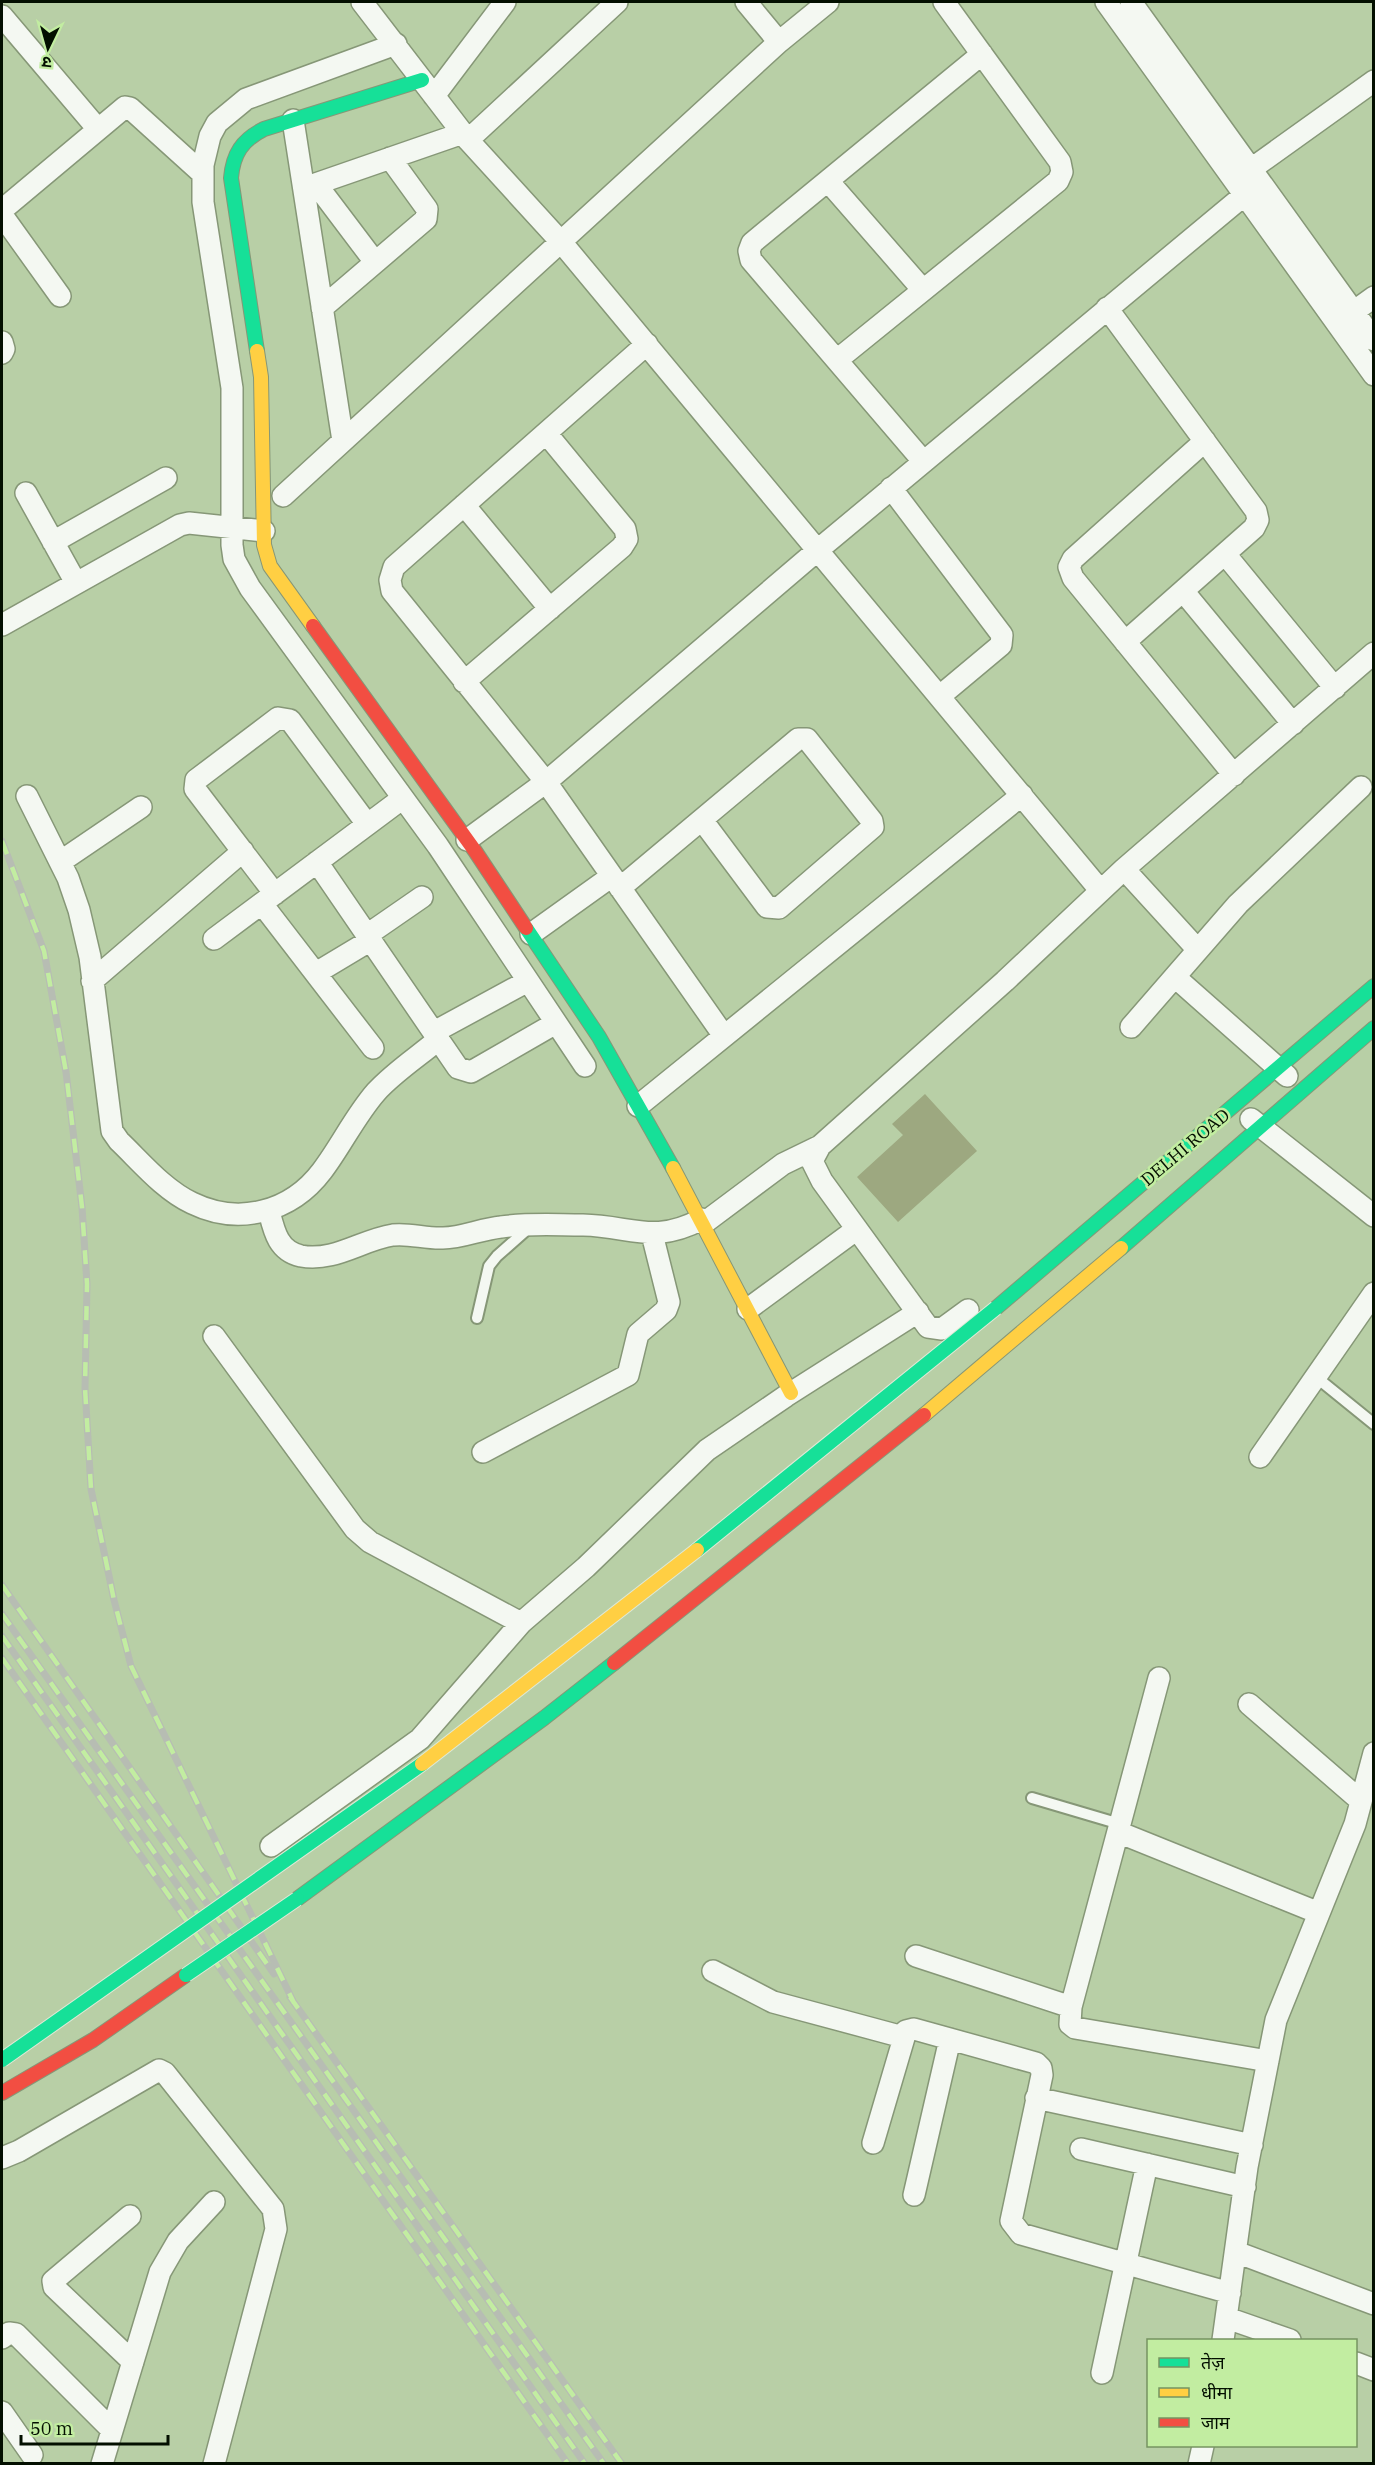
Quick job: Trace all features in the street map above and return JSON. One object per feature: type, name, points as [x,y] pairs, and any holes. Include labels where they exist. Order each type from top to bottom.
[{"type":"main road","points":[[415,70],[249,136],[235,154],[231,166],[262,386],[248,530],[465,855],[531,934],[599,1037],[638,1106],[696,1224],[748,1309],[791,1393]]},
{"type":"main road","name":"DELHI ROAD","points":[[2,2060],[427,1761],[740,1517],[1092,1228],[1374,986]]},
{"type":"main road","points":[[2,2093],[93,2040],[186,1976],[544,1718],[1008,1345],[1260,1125],[1371,1033]]},
{"type":"street","points":[[362,2],[466,137],[562,243],[647,344],[1100,891]]},
{"type":"street","points":[[506,2],[415,70],[246,99],[217,123],[210,136],[203,174],[203,202],[232,388],[248,530],[234,559],[240,573],[403,798],[465,855],[528,981],[585,1066]]},
{"type":"street","points":[[310,186],[390,158],[466,137],[617,2]]},
{"type":"street","points":[[746,2],[779,42]]},
{"type":"street","points":[[283,496],[779,42],[828,2]]},
{"type":"street","points":[[837,360],[1058,181],[1062,172],[1059,162],[944,2]]},
{"type":"street","points":[[1106,2],[1247,181]]},
{"type":"street","points":[[1131,2],[1247,181],[1345,318],[1374,375]]},
{"type":"street","points":[[2,16],[97,128]]},
{"type":"street","points":[[924,461],[751,260],[749,251],[752,243],[982,54]]},
{"type":"street","points":[[465,855],[546,782],[819,549],[1107,308],[1247,181],[1374,81]]},
{"type":"street","points":[[2,210],[120,109],[130,108],[203,174]]},
{"type":"street","points":[[293,120],[310,186],[322,308],[343,441]]},
{"type":"street","points":[[322,308],[426,219],[427,209],[390,158]]},
{"type":"street","points":[[828,181],[923,290]]},
{"type":"street","points":[[310,186],[375,262]]},
{"type":"street","points":[[2,215],[60,296]]},
{"type":"street","points":[[1345,318],[1374,297]]},
{"type":"street","points":[[1107,308],[1256,511],[1258,520],[1254,528],[1125,642]]},
{"type":"street","points":[[1345,318],[1374,340]]},
{"type":"street","points":[[2,342],[4,349],[2,352]]},
{"type":"street","points":[[647,344],[394,567],[390,580],[392,591],[546,782],[724,1036]]},
{"type":"street","points":[[464,682],[622,547],[627,539],[625,529],[546,433]]},
{"type":"street","points":[[1205,441],[1073,559],[1070,567],[1072,578],[1233,775]]},
{"type":"street","points":[[53,542],[166,478]]},
{"type":"street","points":[[891,488],[1002,635],[1001,645],[940,696]]},
{"type":"street","points":[[26,493],[76,583]]},
{"type":"street","points":[[464,505],[550,609]]},
{"type":"street","points":[[2,625],[180,525],[189,523],[248,530]]},
{"type":"street","points":[[1225,554],[1335,688]]},
{"type":"street","points":[[1183,591],[1293,724]]},
{"type":"street","points":[[269,1211],[280,1244],[288,1251],[311,1257],[338,1254],[391,1236],[444,1238],[501,1227],[532,1225],[587,1225],[652,1234],[696,1224],[783,1164],[820,1146],[1005,981],[1124,869],[1374,653]]},
{"type":"street","points":[[367,824],[290,720],[278,718],[194,784],[243,851],[269,899],[316,973],[373,1048]]},
{"type":"street","points":[[531,934],[616,882],[702,820],[798,739],[803,738],[815,748],[872,822],[873,827],[779,908],[772,909],[767,907],[702,820]]},
{"type":"street","points":[[1131,1027],[1238,904],[1361,787]]},
{"type":"street","points":[[638,1106],[1022,795]]},
{"type":"street","points":[[27,796],[60,862],[79,910],[92,981],[109,1121],[119,1141],[174,1192],[191,1203],[224,1213],[269,1211],[299,1196],[311,1184],[375,1094],[437,1036],[528,981]]},
{"type":"street","points":[[214,939],[403,798]]},
{"type":"street","points":[[60,862],[141,807]]},
{"type":"street","points":[[92,981],[243,851]]},
{"type":"street","points":[[317,862],[458,1068],[471,1072],[556,1023]]},
{"type":"street","points":[[1124,869],[1198,950]]},
{"type":"street","points":[[316,973],[422,897]]},
{"type":"street","points":[[1175,977],[1302,1089]]},
{"type":"street","points":[[1344,1012],[1371,1033]]},
{"type":"street","points":[[1234,1106],[1374,1216]]},
{"type":"street","points":[[820,1146],[813,1161],[822,1181],[928,1327],[935,1329],[948,1326],[1038,1254],[1060,1241],[1092,1228],[1115,1253]]},
{"type":"street","points":[[748,1309],[857,1229]]},
{"type":"street","points":[[483,1452],[628,1376],[638,1334],[666,1310],[669,1302],[652,1234]]},
{"type":"street","points":[[1260,1457],[1374,1293]]},
{"type":"street","points":[[271,1846],[420,1739],[521,1623],[586,1567],[707,1450],[918,1312]]},
{"type":"street","points":[[214,1336],[355,1530],[370,1542],[521,1623]]},
{"type":"street","points":[[1159,1678],[1071,2007],[1070,2024],[1075,2028],[1268,2061]]},
{"type":"street","points":[[1249,1704],[1361,1801]]},
{"type":"street","points":[[1222,2339],[1252,2145],[1276,2020],[1355,1824],[1373,1758]]},
{"type":"street","points":[[1119,1828],[1319,1913]]},
{"type":"street","points":[[916,1956],[1071,2007]]},
{"type":"street","points":[[713,1971],[773,2002],[903,2037]]},
{"type":"street","points":[[873,2143],[906,2031],[914,2029],[1036,2063],[1041,2068],[1042,2075],[1011,2221],[1015,2229],[1021,2234],[1230,2293]]},
{"type":"street","points":[[914,2195],[950,2039]]},
{"type":"street","points":[[2,2158],[19,2151],[159,2070],[165,2073],[273,2209],[276,2229],[214,2463]]},
{"type":"street","points":[[1036,2098],[1252,2145]]},
{"type":"street","points":[[1081,2149],[1245,2187]]},
{"type":"street","points":[[1102,2373],[1147,2164]]},
{"type":"street","points":[[102,2463],[160,2272],[168,2255],[214,2202]]},
{"type":"street","points":[[130,2216],[53,2282],[54,2288],[133,2362]]},
{"type":"street","points":[[1236,2252],[1374,2304]]},
{"type":"street","points":[[1227,2318],[1287,2339]]},
{"type":"street","points":[[2,2338],[9,2333],[16,2334],[112,2430]]},
{"type":"street","points":[[1357,2363],[1374,2370]]},
{"type":"street","points":[[2,2412],[38,2459]]},
{"type":"street","points":[[2,2441],[23,2448],[38,2459]]},
{"type":"street","points":[[1199,2463],[1203,2447]]},
{"type":"lane","points":[[477,1317],[489,1266],[532,1225]]},
{"type":"lane","points":[[1316,1377],[1374,1424]]},
{"type":"lane","points":[[1032,1798],[1119,1828]]},
{"type":"building","points":[[925,1094],[977,1151],[898,1222],[857,1177],[903,1135],[892,1124]]},
{"type":"railway","points":[[2,841],[44,951],[66,1072],[82,1207],[87,1284],[85,1388],[91,1489],[114,1600],[131,1666],[294,2003]]},
{"type":"railway","points":[[2,1585],[274,1974]]},
{"type":"railway","points":[[2,1614],[604,2464]]},
{"type":"railway","points":[[2,1636],[585,2464]]},
{"type":"railway","points":[[2,1658],[568,2464]]},
{"type":"railway","points":[[290,1997],[622,2464]]},
{"type":"traffic: fast","points":[[257,351],[231,178],[234,162],[240,149],[244,143],[264,129],[422,80]]},
{"type":"traffic: fast","points":[[526,928],[599,1037],[673,1168]]},
{"type":"traffic: fast","points":[[996,1308],[1374,986]]},
{"type":"traffic: fast","points":[[1121,1248],[1374,1028]]},
{"type":"traffic: fast","points":[[697,1550],[996,1308]]},
{"type":"traffic: fast","points":[[297,1899],[544,1718],[614,1663]]},
{"type":"traffic: fast","points":[[2,2060],[422,1764]]},
{"type":"traffic: fast","points":[[186,1975],[297,1899]]},
{"type":"traffic: slow","points":[[257,351],[261,377],[264,545],[270,566],[313,626]]},
{"type":"traffic: slow","points":[[673,1168],[791,1393]]},
{"type":"traffic: slow","points":[[924,1415],[1121,1248]]},
{"type":"traffic: slow","points":[[422,1764],[697,1550]]},
{"type":"traffic: jam","points":[[313,626],[475,851],[526,928]]},
{"type":"traffic: jam","points":[[614,1663],[924,1415]]},
{"type":"traffic: jam","points":[[2,2093],[93,2040],[186,1975]]}]
